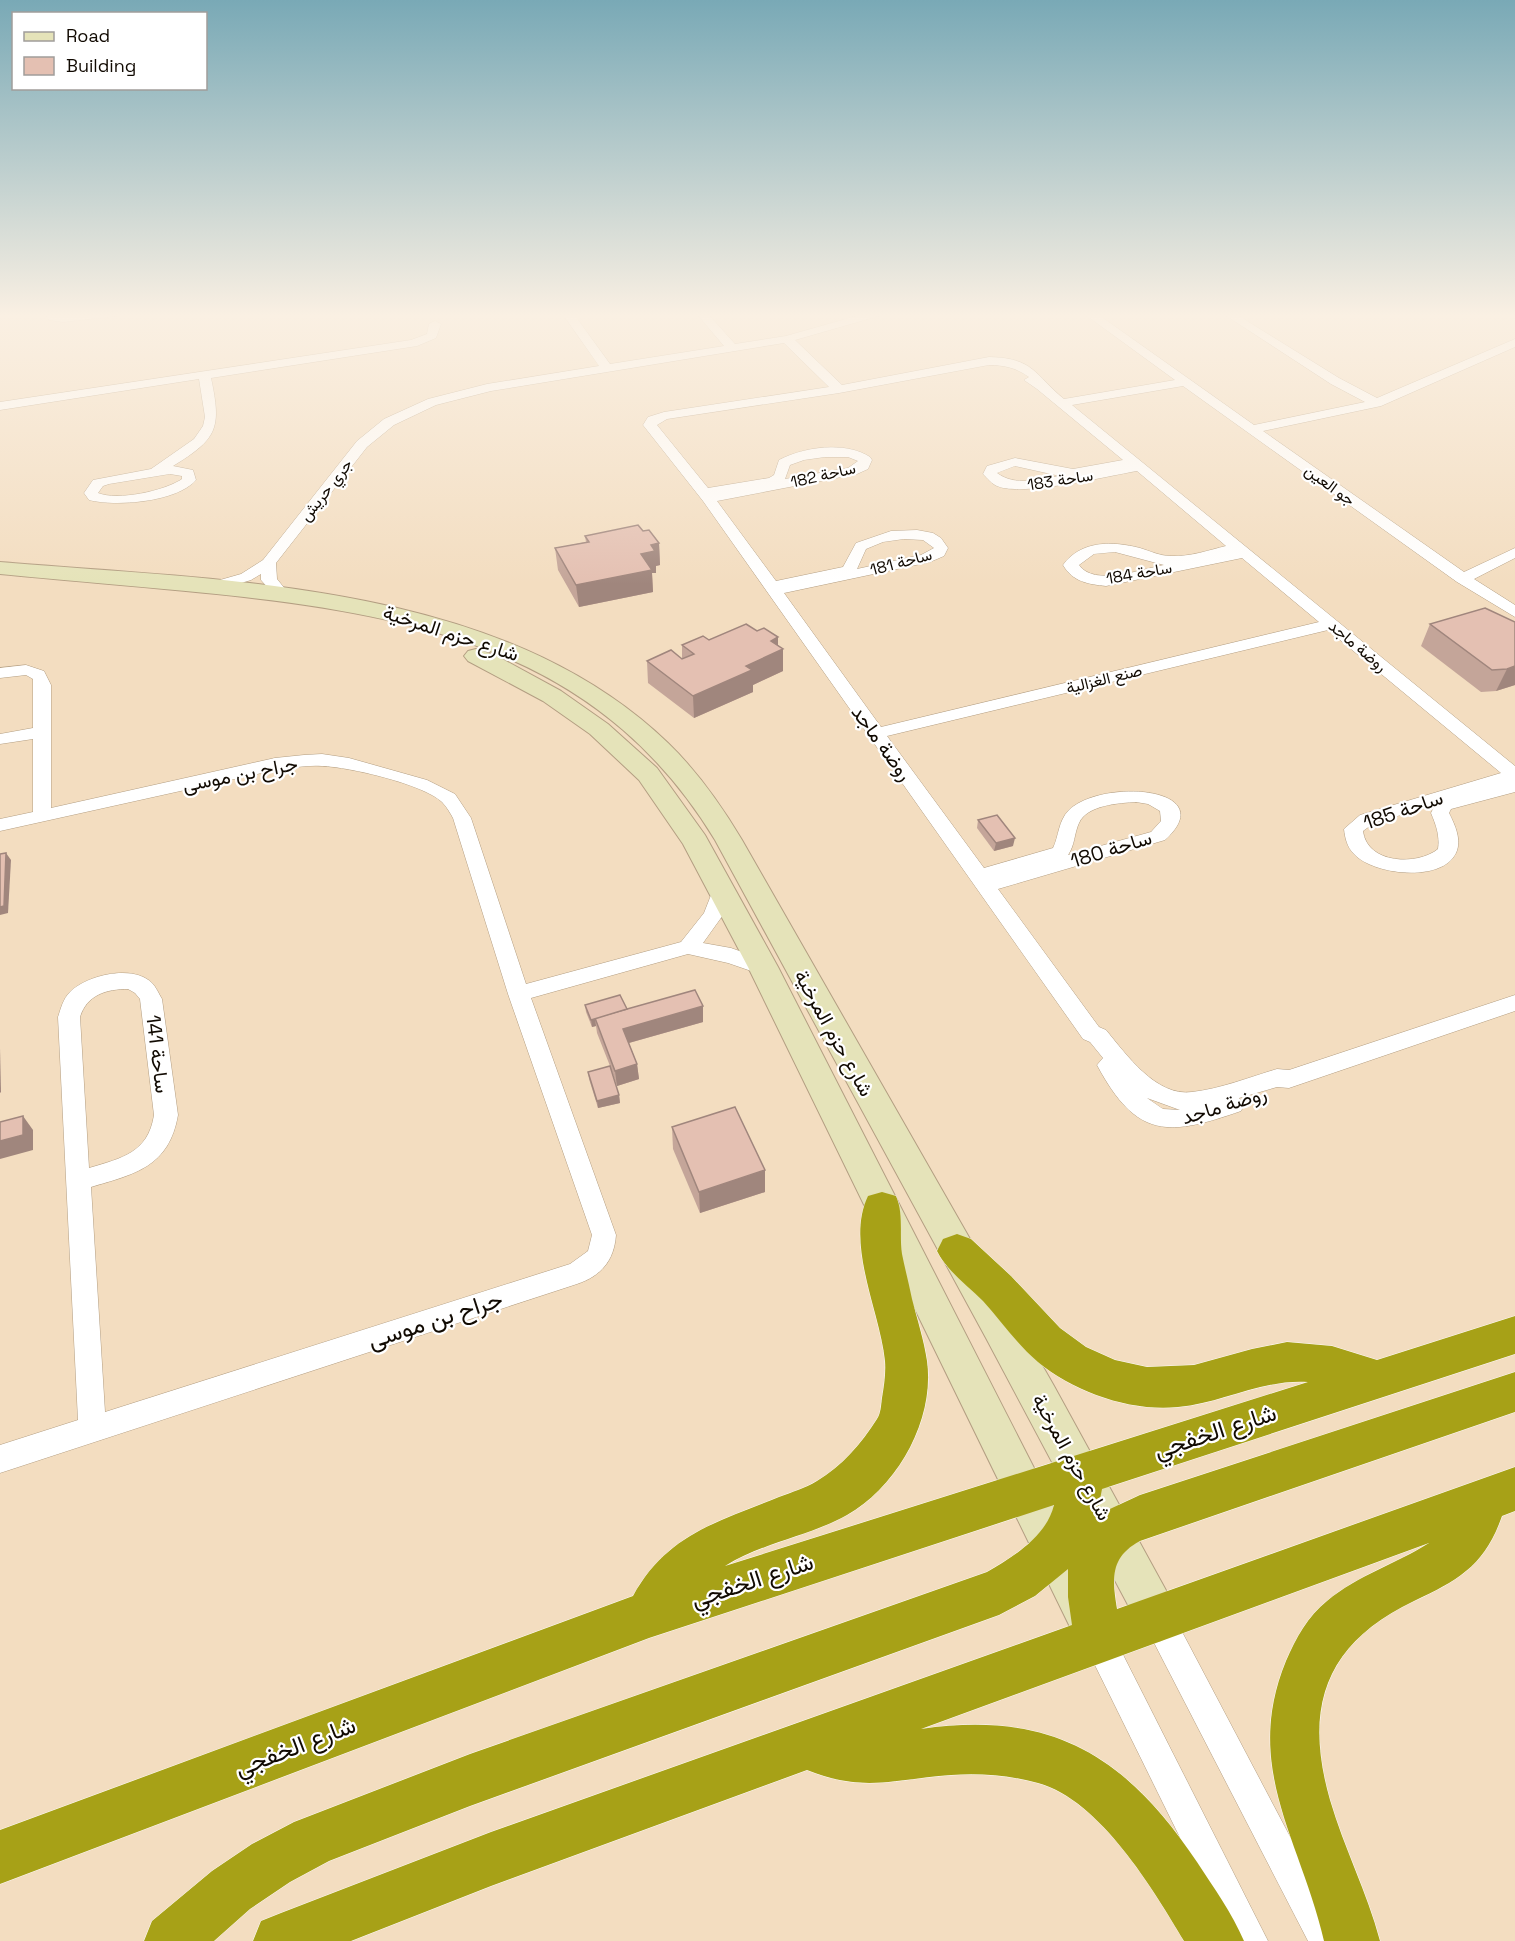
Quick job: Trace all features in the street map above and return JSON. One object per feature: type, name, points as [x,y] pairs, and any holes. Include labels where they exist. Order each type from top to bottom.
[{"type":"highway","points":[[649,1614],[661,1592],[693,1558],[713,1547],[831,1499],[853,1483],[872,1464],[899,1424],[905,1389],[906,1362],[882,1254],[880,1238],[882,1208]]},
{"type":"highway","points":[[957,1251],[992,1283],[1046,1342],[1071,1361],[1101,1376],[1130,1384],[1161,1388],[1191,1385],[1266,1366],[1308,1362],[1353,1370],[1376,1379]]},
{"type":"highway","name":"شارع الخفجي","points":[[0,1857],[649,1614],[1515,1335]]},
{"type":"highway","points":[[1099,1640],[1090,1574],[1101,1544],[1113,1531],[1169,1509],[1515,1392]]},
{"type":"highway","points":[[172,1941],[231,1890],[271,1863],[313,1841],[470,1780],[999,1591],[1020,1579],[1055,1551],[1075,1517],[1082,1474]]},
{"type":"highway","points":[[281,1941],[491,1859],[1159,1620],[1500,1494]]},
{"type":"highway","points":[[1352,1941],[1343,1905],[1300,1790],[1295,1756],[1294,1723],[1299,1689],[1308,1661],[1338,1621],[1359,1605],[1446,1560],[1461,1549],[1500,1494]]},
{"type":"highway","points":[[808,1745],[832,1754],[859,1760],[981,1747],[1013,1749],[1045,1758],[1078,1773],[1110,1796],[1138,1824],[1164,1858],[1216,1941]]},
{"type":"street","points":[[0,406],[16,404]]},
{"type":"street","points":[[183,471],[185,459],[192,447],[206,432],[210,423],[209,404]]},
{"type":"street","name":"جري حريش","points":[[211,587],[246,577],[268,563],[362,444],[389,422],[429,404]]},
{"type":"street","name":"روضة ماجد","points":[[752,404],[676,419],[664,424],[664,433],[674,452],[1091,1033],[1091,1039],[1127,1093],[1146,1112],[1158,1118],[1187,1120],[1201,1116],[1278,1089],[1289,1083],[1289,1079],[1515,1003]]},
{"type":"street","name":"روضة ماجد","points":[[1062,404],[1332,624],[1515,778]]},
{"type":"street","name":"جو العين","points":[[1216,404],[1462,579],[1515,612]]},
{"type":"street","points":[[1252,429],[1374,404]]},
{"type":"street","points":[[156,471],[192,447]]},
{"type":"street","name":"ساحة 182","points":[[843,451],[857,454],[865,460],[863,466],[858,469],[706,495],[778,479],[787,460],[843,451]]},
{"type":"street","name":"ساحة 183","points":[[1018,462],[1073,473],[1136,464],[1050,483],[1011,486],[1002,483],[990,474],[992,469],[999,465],[1018,462]]},
{"type":"street","points":[[1048,467],[1053,475],[1050,483]]},
{"type":"street","points":[[156,471],[183,471],[190,476],[189,480],[172,489],[110,500],[94,497],[91,493],[98,483],[156,471]]},
{"type":"street","points":[[782,472],[808,479]]},
{"type":"street","name":"ساحة 181","points":[[918,534],[934,539],[941,548],[934,556],[772,589],[848,570],[860,547],[885,538],[918,534]]},
{"type":"street","name":"ساحة 184","points":[[1120,548],[1175,561],[1242,550],[1112,580],[1083,578],[1074,571],[1071,564],[1075,558],[1083,554],[1102,549],[1120,548]]},
{"type":"street","points":[[1462,579],[1515,552]]},
{"type":"street","points":[[1145,555],[1150,560],[1152,572]]},
{"type":"street","points":[[855,560],[887,567]]},
{"type":"street","points":[[268,563],[269,580],[282,595]]},
{"type":"street","name":"شارع حزم المرخية","points":[[0,568],[282,595],[361,605],[417,618],[470,634],[531,658],[575,683],[619,715],[673,763],[726,833],[795,963],[1082,1474],[1327,1941]]},
{"type":"street","name":"شارع حزم المرخية","points":[[0,583],[260,607],[340,618],[410,634],[487,660],[552,696],[599,729],[648,774],[695,841],[763,968],[1250,1941]]},
{"type":"street","name":"صنع الغزالية","points":[[876,734],[1332,624]]},
{"type":"street","points":[[0,673],[32,671],[43,680],[42,816]]},
{"type":"street","points":[[0,739],[42,732]]},
{"type":"street","name":"جراح بن موسى","points":[[0,825],[276,764],[304,760],[323,760],[359,766],[419,784],[447,797],[462,818],[519,994],[604,1235],[603,1251],[594,1263],[577,1273],[0,1459]]},
{"type":"street","name":"ساحة 185","points":[[1515,778],[1444,805],[1440,813],[1449,831],[1450,843],[1447,852],[1429,864],[1413,867],[1394,865],[1374,859],[1361,850],[1352,836],[1353,828],[1367,819],[1515,778]]},
{"type":"street","name":"ساحة 180","points":[[1136,796],[1156,800],[1167,807],[1172,814],[1172,822],[1168,829],[1158,836],[984,881],[1054,856],[1064,848],[1073,817],[1080,811],[1105,801],[1136,796]]},
{"type":"street","points":[[1406,807],[1426,813],[1445,825]]},
{"type":"street","points":[[1069,834],[1088,843],[1111,849]]},
{"type":"street","points":[[688,947],[713,915],[722,890]]},
{"type":"street","points":[[519,994],[688,947],[731,956],[763,968]]},
{"type":"street","name":"ساحة 141","points":[[79,1181],[132,1163],[149,1154],[162,1141],[166,1131],[166,1115],[151,999],[143,987],[130,981],[111,983],[91,989],[75,1000],[69,1017],[92,1429]]},
{"type":"building","points":[[638,525],[643,531],[649,530],[659,543],[651,545],[655,551],[641,554],[652,570],[576,585],[555,548],[589,542],[585,536]]},
{"type":"building","points":[[1485,608],[1515,622],[1515,666],[1492,670],[1430,624]]},
{"type":"building","points":[[746,624],[757,631],[764,628],[778,637],[771,641],[783,649],[746,666],[752,670],[693,696],[647,661],[671,650],[682,659],[694,654],[682,645],[703,636],[709,640]]},
{"type":"building","points":[[997,815],[1015,838],[996,843],[978,820]]},
{"type":"building","points":[[6,853],[4,906],[0,907],[0,854]]},
{"type":"building","points":[[695,990],[703,1006],[623,1029],[637,1064],[615,1071],[595,1018]]},
{"type":"building","points":[[620,995],[627,1009],[591,1020],[585,1005]]},
{"type":"building","points":[[610,1066],[619,1095],[597,1101],[588,1072]]},
{"type":"building","points":[[735,1107],[765,1170],[699,1192],[672,1127]]},
{"type":"building","points":[[23,1116],[23,1135],[0,1141],[0,1122]]}]
